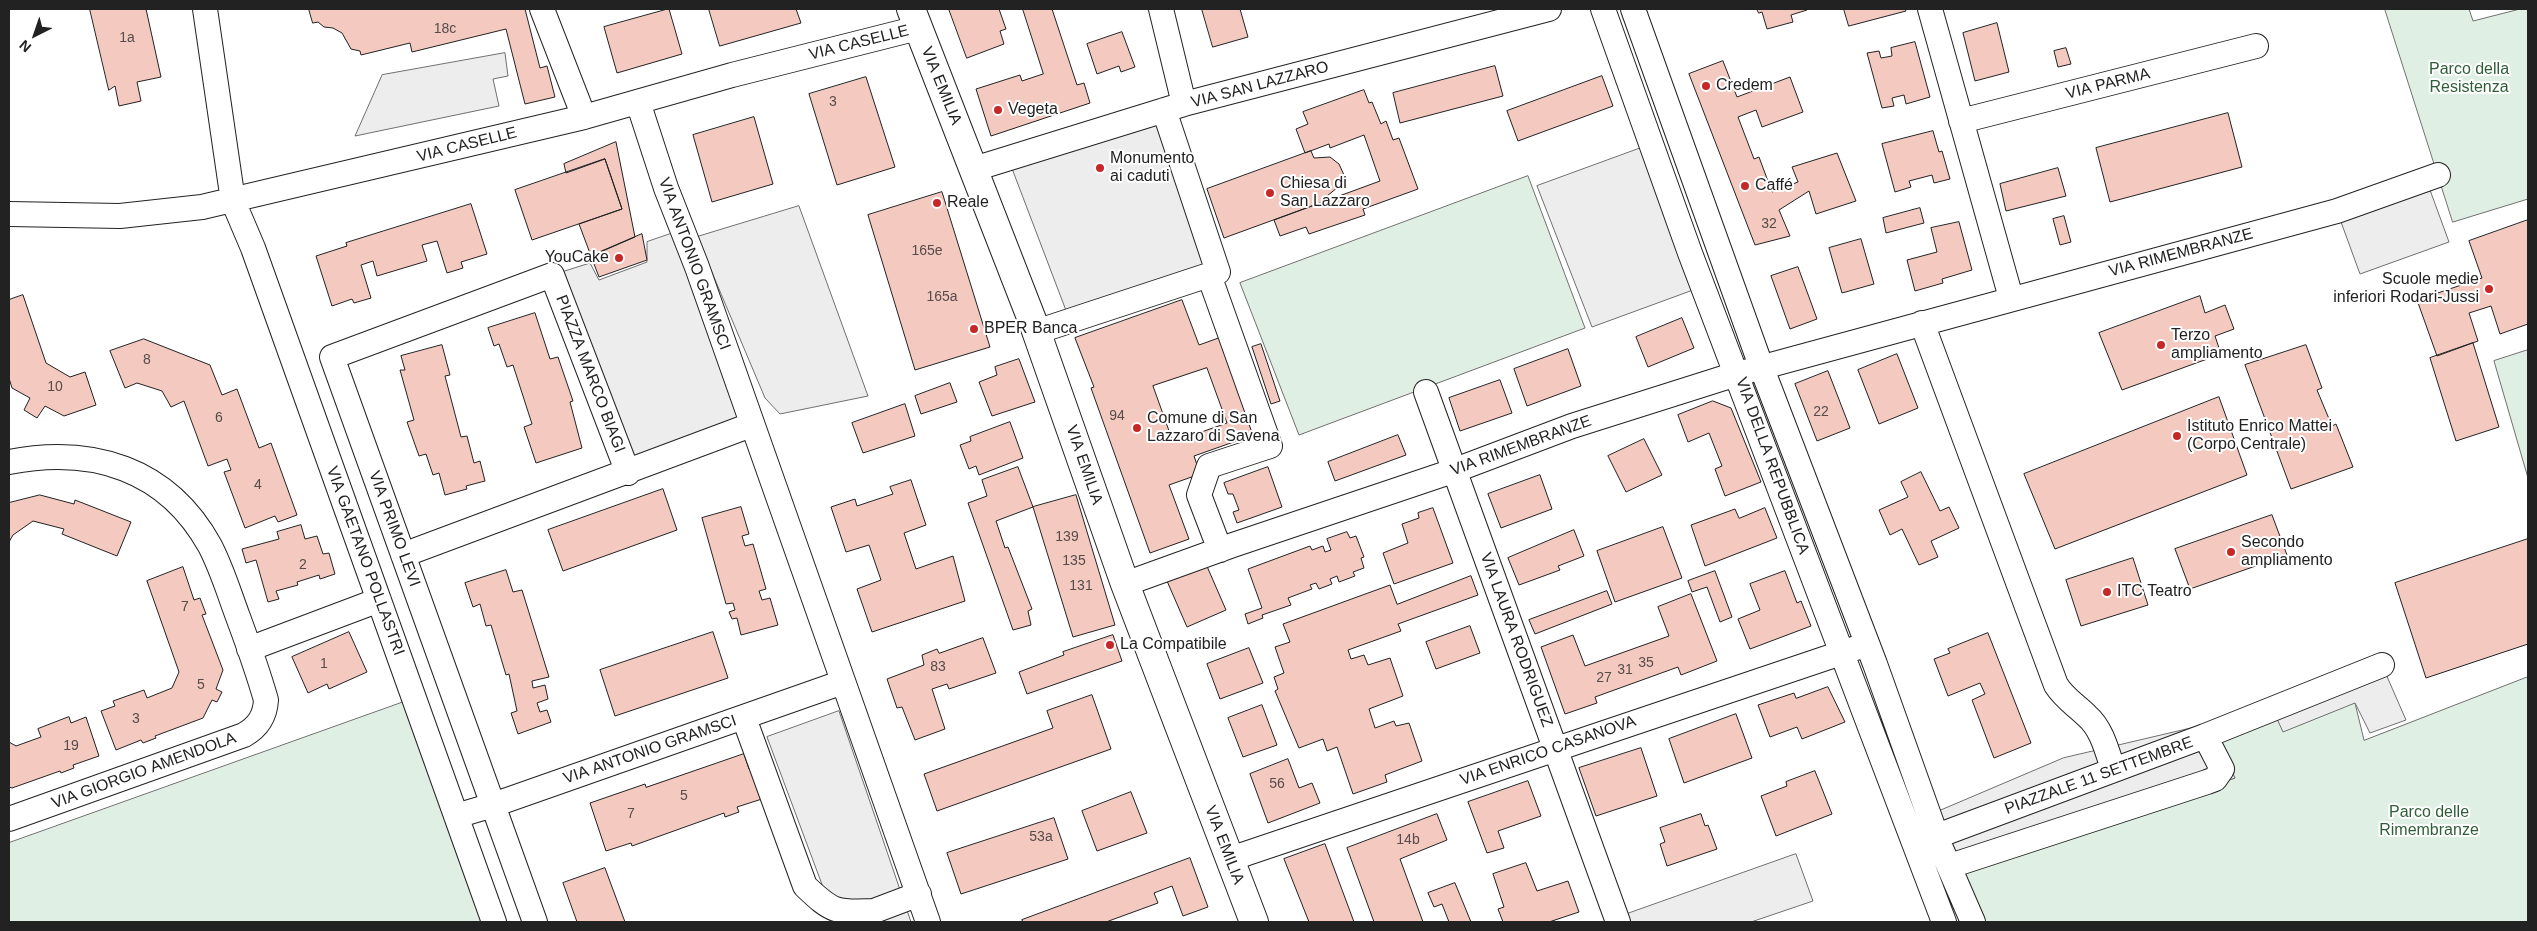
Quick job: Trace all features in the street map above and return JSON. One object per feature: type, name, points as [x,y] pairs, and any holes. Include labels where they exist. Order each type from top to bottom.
[{"type":"main road","name":"VIA EMILIA","points":[[914,19],[1036,332],[1125,584],[1254,922]]},
{"type":"street","name":"VIA GAETANO POLLASTRI","points":[[205,9],[233,201],[253,248],[494,922]]},
{"type":"street","points":[[542,9],[584,117]]},
{"type":"street","points":[[1036,332],[1218,272],[1174,107],[1161,9]]},
{"type":"street","name":"VIA SAN LAZZARO","points":[[974,169],[1174,107],[1548,9]]},
{"type":"street","name":"VIA DELLA REPUBBLICA","points":[[1603,9],[1690,253],[1944,922]]},
{"type":"street","name":"VIA DELLA REPUBBLICA","points":[[1633,9],[1761,366],[1867,644],[1942,849],[1973,922]]},
{"type":"street","points":[[1930,9],[2010,298]]},
{"type":"street","name":"VIA CASELLE","points":[[9,214],[120,216],[191,209],[233,201],[584,117],[742,72],[914,19]]},
{"type":"street","name":"VIA PARMA","points":[[1961,121],[2256,46]]},
{"type":"street","name":"VIA ANTONIO GRAMSCI","points":[[638,102],[928,922]]},
{"type":"street","name":"VIA RIMEMBRANZE","points":[[1125,584],[1453,471],[1572,426],[1761,366],[2337,211],[2438,175]]},
{"type":"street","name":"PIAZZA MARCO BIAGI","points":[[552,275],[628,473]]},
{"type":"street","name":"VIA PRIMO LEVI","points":[[535,922],[332,357],[552,275]]},
{"type":"street","points":[[1209,275],[1270,446],[1209,466],[1199,495],[1220,550]]},
{"type":"street","points":[[1922,322],[2056,685],[2073,706],[2096,725],[2113,769]]},
{"type":"street","name":"VIA LAURA RODRIGUEZ","points":[[1426,392],[1453,471],[1556,748],[1618,922]]},
{"type":"street","points":[[403,555],[628,473],[751,425]]},
{"type":"street","name":"VIA GIORGIO AMENDOLA","points":[[9,462],[57,456],[80,457],[108,462],[135,473],[167,494],[182,508],[209,545],[217,560],[266,700],[262,719],[252,731],[9,819]]},
{"type":"street","points":[[249,648],[379,600]]},
{"type":"street","name":"VIA ENRICO CASANOVA","points":[[1230,859],[1867,644]]},
{"type":"street","points":[[2205,736],[2382,665]]},
{"type":"street","name":"VIA ANTONIO GRAMSCI","points":[[456,816],[493,805],[843,682]]},
{"type":"street","points":[[744,718],[818,922]]},
{"type":"street","name":"PIAZZALE 11 SETTEMBRE","points":[[1918,854],[1942,849],[2214,779],[2222,769],[2205,736],[2113,769],[1942,849]]},
{"type":"street","points":[[805,886],[826,906],[844,913],[865,917],[919,894]]},
{"type":"green space","name":"Parco della Resistenza","points":[[2385,9],[2469,9],[2473,21],[2520,9],[2528,9],[2528,199],[2453,222]]},
{"type":"green space","points":[[1528,176],[1585,328],[1299,435],[1240,283]]},
{"type":"green space","points":[[2528,350],[2528,478],[2494,361]]},
{"type":"green space","name":"Parco delle Rimembranze","points":[[2528,677],[2528,922],[1973,922],[1953,873],[2235,778],[2211,731],[2355,703],[2364,740]]},
{"type":"green space","points":[[415,698],[498,922],[9,922],[9,843]]},
{"type":"shaded area","points":[[505,53],[508,76],[493,79],[499,106],[355,136],[382,75]]},
{"type":"shaded area","points":[[1164,110],[1218,272],[1070,321],[1008,158]]},
{"type":"shaded area","points":[[1641,148],[1693,290],[1592,327],[1537,186]]},
{"type":"shaded area","points":[[2426,179],[2449,242],[2360,274],[2337,211]]},
{"type":"shaded area","points":[[799,206],[868,396],[780,414],[765,398],[697,237]]},
{"type":"shaded area","points":[[682,230],[751,425],[628,473],[552,275],[590,263],[599,280],[647,262],[647,242]]},
{"type":"shaded area","points":[[2382,665],[2406,720],[2370,733],[2355,703],[2283,732],[2273,710]]},
{"type":"shaded area","points":[[839,711],[911,922],[836,922],[767,737]]},
{"type":"shaded area","points":[[2205,725],[2211,731],[2235,778],[1953,873],[1929,815],[2063,758]]},
{"type":"shaded area","points":[[1796,854],[1813,901],[1751,922],[1630,922],[1627,914]]},
{"type":"building","points":[[90,9],[146,9],[161,77],[137,82],[141,101],[119,106],[115,86],[109,90]]},
{"type":"building","points":[[309,9],[525,9],[540,68],[547,66],[555,97],[525,104],[506,29],[412,52],[410,43],[361,55],[360,51],[351,49],[342,33],[333,28],[324,27],[318,22],[313,23]]},
{"type":"building","points":[[669,9],[682,54],[617,73],[604,27]]},
{"type":"building","points":[[709,9],[796,9],[801,23],[720,46]]},
{"type":"building","points":[[949,9],[999,9],[1006,29],[1000,31],[1004,44],[967,58]]},
{"type":"building","points":[[1023,9],[1052,9],[1077,85],[1084,83],[1090,103],[991,136],[976,89],[1020,75],[1022,81],[1043,74]]},
{"type":"building","points":[[1202,9],[1240,9],[1248,37],[1213,47]]},
{"type":"building","points":[[1757,9],[1807,10],[1791,15],[1793,22],[1767,29],[1762,12],[1759,13]]},
{"type":"building","points":[[1844,9],[1905,9],[1906,11],[1849,26]]},
{"type":"building","points":[[1997,23],[2009,72],[1975,81],[1963,33]]},
{"type":"building","points":[[1122,32],[1135,67],[1121,72],[1119,66],[1097,74],[1087,44]]},
{"type":"building","points":[[1915,42],[1930,97],[1906,104],[1904,95],[1892,98],[1894,106],[1882,108],[1867,53],[1879,51],[1881,58],[1892,56],[1891,48]]},
{"type":"building","points":[[2066,48],[2071,64],[2058,67],[2054,51]]},
{"type":"building","points":[[1723,61],[1737,97],[1790,77],[1803,112],[1762,127],[1756,110],[1738,117],[1754,159],[1759,157],[1772,192],[1798,182],[1792,167],[1837,153],[1856,201],[1816,214],[1809,191],[1779,210],[1790,236],[1755,245],[1689,74]]},
{"type":"building","points":[[1495,66],[1503,96],[1400,123],[1393,93]]},
{"type":"building","points":[[1602,76],[1613,106],[1518,141],[1507,111]]},
{"type":"building","points":[[866,77],[895,167],[837,185],[809,94]]},
{"type":"building","points":[[1364,90],[1369,103],[1372,102],[1381,124],[1386,121],[1393,140],[1399,138],[1418,189],[1363,209],[1365,215],[1309,234],[1306,227],[1280,236],[1274,220],[1380,181],[1364,135],[1330,148],[1329,144],[1305,153],[1296,129],[1308,124],[1303,112]]},
{"type":"building","points":[[2228,113],[2242,167],[2110,202],[2096,148]]},
{"type":"building","points":[[754,117],[773,184],[712,202],[693,135]]},
{"type":"building","points":[[1933,131],[1939,152],[1942,151],[1950,179],[1934,183],[1932,175],[1909,181],[1911,187],[1895,192],[1882,144]]},
{"type":"building","points":[[616,142],[635,237],[591,256],[579,224],[622,209],[605,159],[566,173],[564,164]]},
{"type":"building","name":"Chiesa di San Lazzaro","points":[[1311,151],[1314,158],[1330,157],[1339,164],[1344,175],[1343,183],[1327,196],[1328,200],[1224,238],[1207,189]]},
{"type":"building","points":[[605,159],[622,209],[532,240],[515,190]]},
{"type":"building","points":[[2058,168],[2066,196],[2006,211],[2000,184]]},
{"type":"building","points":[[942,192],[990,347],[915,370],[868,215]]},
{"type":"building","points":[[471,204],[487,254],[461,262],[463,268],[447,273],[437,241],[422,245],[427,261],[377,276],[373,261],[361,265],[371,298],[354,303],[352,299],[332,306],[316,256],[347,246],[346,243]]},
{"type":"building","points":[[1920,208],[1924,223],[1886,233],[1883,218]]},
{"type":"building","points":[[2064,216],[2071,242],[2060,245],[2053,219]]},
{"type":"building","name":"Scuole medie inferiori Rodari-Jussi","points":[[2528,220],[2528,324],[2500,334],[2491,306],[2469,313],[2478,341],[2437,356],[2417,300],[2482,278],[2469,241]]},
{"type":"building","points":[[1959,222],[1972,270],[1942,279],[1943,283],[1915,291],[1907,260],[1937,252],[1931,228]]},
{"type":"building","name":"YouCake","points":[[642,234],[647,260],[599,277],[591,256]]},
{"type":"building","points":[[1861,239],[1874,284],[1842,293],[1829,248]]},
{"type":"building","points":[[1798,267],[1817,319],[1790,329],[1771,276]]},
{"type":"building","points":[[23,295],[46,363],[70,377],[85,372],[96,405],[64,416],[45,406],[37,418],[24,410],[30,398],[12,388],[9,378],[9,300]]},
{"type":"building","name":"Terzo ampliamento","points":[[2200,296],[2205,313],[2225,305],[2234,329],[2215,336],[2221,354],[2122,390],[2099,333]]},
{"type":"building","name":"Comune di San Lazzaro di Savena","points":[[1182,300],[1199,345],[1224,336],[1259,433],[1194,456],[1200,474],[1169,485],[1189,539],[1150,553],[1091,388],[1094,387],[1075,338]],"holes":[[[1207,368],[1227,423],[1173,442],[1153,386]]]},
{"type":"building","points":[[535,313],[550,359],[558,357],[573,401],[570,402],[582,448],[536,463],[524,427],[532,424],[513,365],[507,367],[499,344],[494,346],[488,328]]},
{"type":"building","points":[[1682,318],[1694,348],[1648,367],[1636,337]]},
{"type":"building","points":[[144,339],[210,365],[222,395],[237,389],[259,448],[271,443],[297,515],[278,522],[275,516],[245,528],[224,472],[231,470],[227,459],[208,466],[184,401],[171,407],[162,391],[137,383],[125,388],[110,351]]},
{"type":"building","points":[[2473,343],[2499,427],[2456,441],[2430,358]]},
{"type":"building","points":[[1261,344],[1280,401],[1271,404],[1252,347]]},
{"type":"building","points":[[442,345],[450,375],[445,376],[461,437],[467,436],[474,463],[480,461],[485,481],[466,486],[467,489],[445,495],[439,473],[433,475],[426,454],[419,456],[407,422],[414,420],[400,370],[405,370],[401,356]]},
{"type":"building","points":[[2306,345],[2322,388],[2317,390],[2332,426],[2336,424],[2353,467],[2291,489],[2245,365]]},
{"type":"building","points":[[1568,349],[1581,386],[1527,406],[1514,369]]},
{"type":"building","points":[[1897,354],[1918,408],[1879,424],[1858,370]]},
{"type":"building","points":[[1019,359],[1035,402],[992,416],[979,382],[997,375],[995,367]]},
{"type":"building","points":[[1828,371],[1850,428],[1817,441],[1795,384]]},
{"type":"building","points":[[1500,380],[1512,413],[1460,431],[1449,398]]},
{"type":"building","points":[[950,383],[957,402],[921,414],[915,396]]},
{"type":"building","name":"Istituto Enrico Mattei (Corpo Centrale)","points":[[2219,397],[2247,475],[2055,549],[2024,474]]},
{"type":"building","points":[[1713,401],[1731,408],[1761,482],[1725,496],[1715,469],[1722,466],[1709,433],[1688,442],[1678,415]]},
{"type":"building","points":[[905,404],[915,436],[863,453],[852,423]]},
{"type":"building","points":[[1010,422],[1023,458],[979,475],[976,466],[969,469],[960,445],[971,441],[970,437]]},
{"type":"building","points":[[1398,435],[1406,455],[1335,481],[1328,462]]},
{"type":"building","points":[[1644,439],[1662,475],[1626,492],[1608,456]]},
{"type":"building","points":[[1018,467],[1033,507],[996,521],[1005,548],[1008,547],[1032,609],[1028,611],[1031,625],[1013,630],[968,503],[987,496],[982,480]]},
{"type":"building","points":[[1268,467],[1282,507],[1237,523],[1233,512],[1239,510],[1233,494],[1228,494],[1224,483]]},
{"type":"building","points":[[1921,472],[1940,511],[1949,507],[1959,528],[1931,541],[1938,557],[1919,565],[1902,529],[1890,535],[1879,510],[1908,497],[1901,482]]},
{"type":"building","points":[[1540,475],[1552,509],[1501,528],[1488,494]]},
{"type":"building","points":[[911,480],[926,525],[904,533],[916,569],[953,556],[965,601],[872,632],[857,589],[881,580],[869,545],[846,552],[831,507],[855,499],[857,506],[893,494],[890,487]]},
{"type":"building","points":[[663,489],[677,530],[563,571],[548,530]]},
{"type":"building","points":[[40,495],[74,504],[75,500],[131,522],[117,556],[62,534],[64,529],[33,521],[13,535],[9,542],[9,503]]},
{"type":"building","points":[[1076,495],[1115,625],[1073,637],[1033,507]]},
{"type":"building","points":[[741,507],[749,534],[742,536],[745,546],[753,544],[766,589],[759,591],[762,600],[770,598],[778,625],[741,635],[737,618],[732,619],[729,612],[735,610],[733,603],[726,604],[702,518]]},
{"type":"building","points":[[1433,508],[1453,563],[1394,584],[1383,553],[1408,543],[1402,524],[1419,518],[1418,513]]},
{"type":"building","points":[[1765,508],[1777,538],[1705,566],[1691,525],[1735,509],[1739,518]]},
{"type":"building","name":"Secondo ampliamento","points":[[2272,515],[2287,555],[2190,589],[2175,549]]},
{"type":"building","points":[[301,525],[305,539],[317,536],[323,554],[329,553],[335,574],[320,579],[319,575],[297,582],[298,585],[276,591],[279,599],[268,602],[256,560],[246,563],[242,549],[279,539],[277,532]]},
{"type":"building","points":[[1663,527],[1682,578],[1615,602],[1597,551]]},
{"type":"building","points":[[1574,530],[1584,556],[1558,566],[1560,570],[1519,585],[1508,558]]},
{"type":"building","points":[[1347,532],[1350,538],[1356,536],[1364,557],[1361,558],[1364,568],[1353,572],[1355,576],[1339,582],[1337,576],[1330,579],[1332,584],[1319,589],[1316,583],[1310,585],[1312,589],[1288,598],[1291,605],[1262,615],[1263,618],[1248,624],[1245,614],[1262,608],[1248,569],[1310,546],[1312,550],[1323,546],[1325,552],[1331,550],[1327,539]]},
{"type":"building","points":[[2528,539],[2528,644],[2426,678],[2395,583]]},
{"type":"building","name":"ITC Teatro","points":[[2133,558],[2148,605],[2081,626],[2066,580]]},
{"type":"building","points":[[1206,564],[1226,610],[1187,627],[1167,581]]},
{"type":"building","points":[[183,567],[194,600],[200,598],[206,614],[202,615],[223,670],[216,689],[222,692],[217,702],[212,700],[203,718],[155,736],[156,738],[143,743],[141,740],[116,750],[101,711],[115,706],[113,701],[144,690],[147,698],[172,688],[179,672],[147,581]]},
{"type":"building","points":[[506,570],[513,592],[522,590],[549,677],[532,681],[533,688],[545,685],[548,699],[537,703],[540,712],[547,710],[551,722],[518,734],[511,713],[517,711],[509,674],[506,675],[491,625],[486,626],[480,604],[473,607],[465,583]]},
{"type":"building","points":[[1715,571],[1732,617],[1720,622],[1707,587],[1692,592],[1688,581]]},
{"type":"building","points":[[1785,571],[1797,603],[1801,601],[1811,626],[1750,649],[1738,619],[1760,610],[1750,584]]},
{"type":"building","points":[[1471,576],[1478,595],[1398,624],[1401,631],[1348,650],[1351,659],[1364,655],[1368,665],[1390,658],[1403,696],[1369,709],[1375,728],[1394,721],[1396,726],[1409,723],[1422,761],[1385,775],[1387,782],[1353,794],[1337,747],[1327,751],[1323,739],[1299,748],[1275,691],[1278,689],[1274,677],[1284,673],[1275,647],[1290,642],[1283,624],[1390,585],[1397,604]]},
{"type":"building","points":[[1607,591],[1612,604],[1535,634],[1529,620]]},
{"type":"building","points":[[1691,594],[1717,661],[1681,675],[1678,667],[1595,697],[1597,703],[1565,714],[1541,647],[1573,635],[1585,666],[1669,636],[1658,607]]},
{"type":"building","points":[[1470,626],[1480,653],[1436,669],[1426,642]]},
{"type":"building","points":[[349,632],[367,672],[329,689],[327,684],[308,693],[292,657]]},
{"type":"building","points":[[713,632],[728,678],[615,716],[600,670]]},
{"type":"building","points":[[1988,633],[2031,743],[1994,758],[1972,700],[1985,694],[1980,683],[1948,696],[1934,659],[1950,653],[1948,649]]},
{"type":"building","points":[[1113,635],[1122,661],[1027,694],[1019,672],[1064,655],[1063,652]]},
{"type":"building","points":[[983,638],[996,673],[949,689],[947,684],[932,689],[945,729],[915,740],[902,707],[897,708],[887,679],[924,665],[922,655],[937,649],[939,653]]},
{"type":"building","points":[[1249,648],[1263,683],[1220,699],[1207,664]]},
{"type":"building","points":[[1828,687],[1845,722],[1802,739],[1797,727],[1770,737],[1758,705],[1794,693],[1796,698]]},
{"type":"building","points":[[1092,695],[1111,749],[937,811],[924,774],[1053,728],[1047,711]]},
{"type":"building","points":[[1262,705],[1277,745],[1243,757],[1228,718]]},
{"type":"building","points":[[1736,714],[1752,758],[1684,783],[1669,739]]},
{"type":"building","points":[[69,717],[71,723],[86,717],[99,756],[73,765],[74,768],[61,773],[60,771],[12,788],[9,787],[9,742],[16,746],[41,737],[38,729]]},
{"type":"building","points":[[1641,748],[1657,796],[1596,816],[1579,768]]},
{"type":"building","points":[[744,754],[749,769],[755,768],[765,798],[737,807],[739,812],[725,817],[724,813],[632,846],[631,843],[606,851],[590,803],[645,784],[646,787]]},
{"type":"building","points":[[1288,759],[1299,788],[1312,783],[1320,803],[1268,823],[1250,774]]},
{"type":"building","points":[[1815,771],[1832,814],[1776,836],[1761,796],[1787,786],[1786,782]]},
{"type":"building","points":[[1528,781],[1541,816],[1498,831],[1504,848],[1487,853],[1468,802]]},
{"type":"building","points":[[1131,792],[1147,833],[1097,851],[1082,811]]},
{"type":"building","points":[[1437,814],[1447,840],[1400,859],[1423,922],[1374,922],[1347,848]]},
{"type":"building","points":[[1701,814],[1705,826],[1708,825],[1717,849],[1667,866],[1660,844],[1665,842],[1660,828]]},
{"type":"building","points":[[1054,818],[1068,859],[961,894],[947,853]]},
{"type":"building","points":[[1325,844],[1354,922],[1309,922],[1284,859]]},
{"type":"building","points":[[1190,858],[1208,907],[1183,916],[1172,886],[1154,893],[1158,903],[1106,922],[1023,922],[1022,920]]},
{"type":"building","points":[[1526,863],[1537,891],[1568,881],[1579,912],[1549,922],[1503,922],[1498,909],[1504,907],[1493,874]]},
{"type":"building","points":[[605,868],[625,922],[577,922],[563,883]]},
{"type":"building","points":[[1455,883],[1471,922],[1449,922],[1442,904],[1434,907],[1428,893]]},
{"type":"place","name":"Credem","points":[[1706,86]]},
{"type":"place","name":"Vegeta","points":[[998,110]]},
{"type":"place","name":"Monumento ai caduti","points":[[1100,168]]},
{"type":"place","name":"Caffé","points":[[1745,186]]},
{"type":"place","name":"Chiesa di San Lazzaro","points":[[1270,193]]},
{"type":"place","name":"Reale","points":[[937,203]]},
{"type":"place","name":"YouCake","points":[[619,258]]},
{"type":"place","name":"Scuole medie inferiori Rodari-Jussi","points":[[2489,289]]},
{"type":"place","name":"BPER Banca","points":[[974,329]]},
{"type":"place","name":"Terzo ampliamento","points":[[2161,345]]},
{"type":"place","name":"Comune di San Lazzaro di Savena","points":[[1137,428]]},
{"type":"place","name":"Istituto Enrico Mattei (Corpo Centrale)","points":[[2177,436]]},
{"type":"place","name":"Secondo ampliamento","points":[[2231,552]]},
{"type":"place","name":"ITC Teatro","points":[[2107,592]]},
{"type":"place","name":"La Compatibile","points":[[1110,645]]}]
